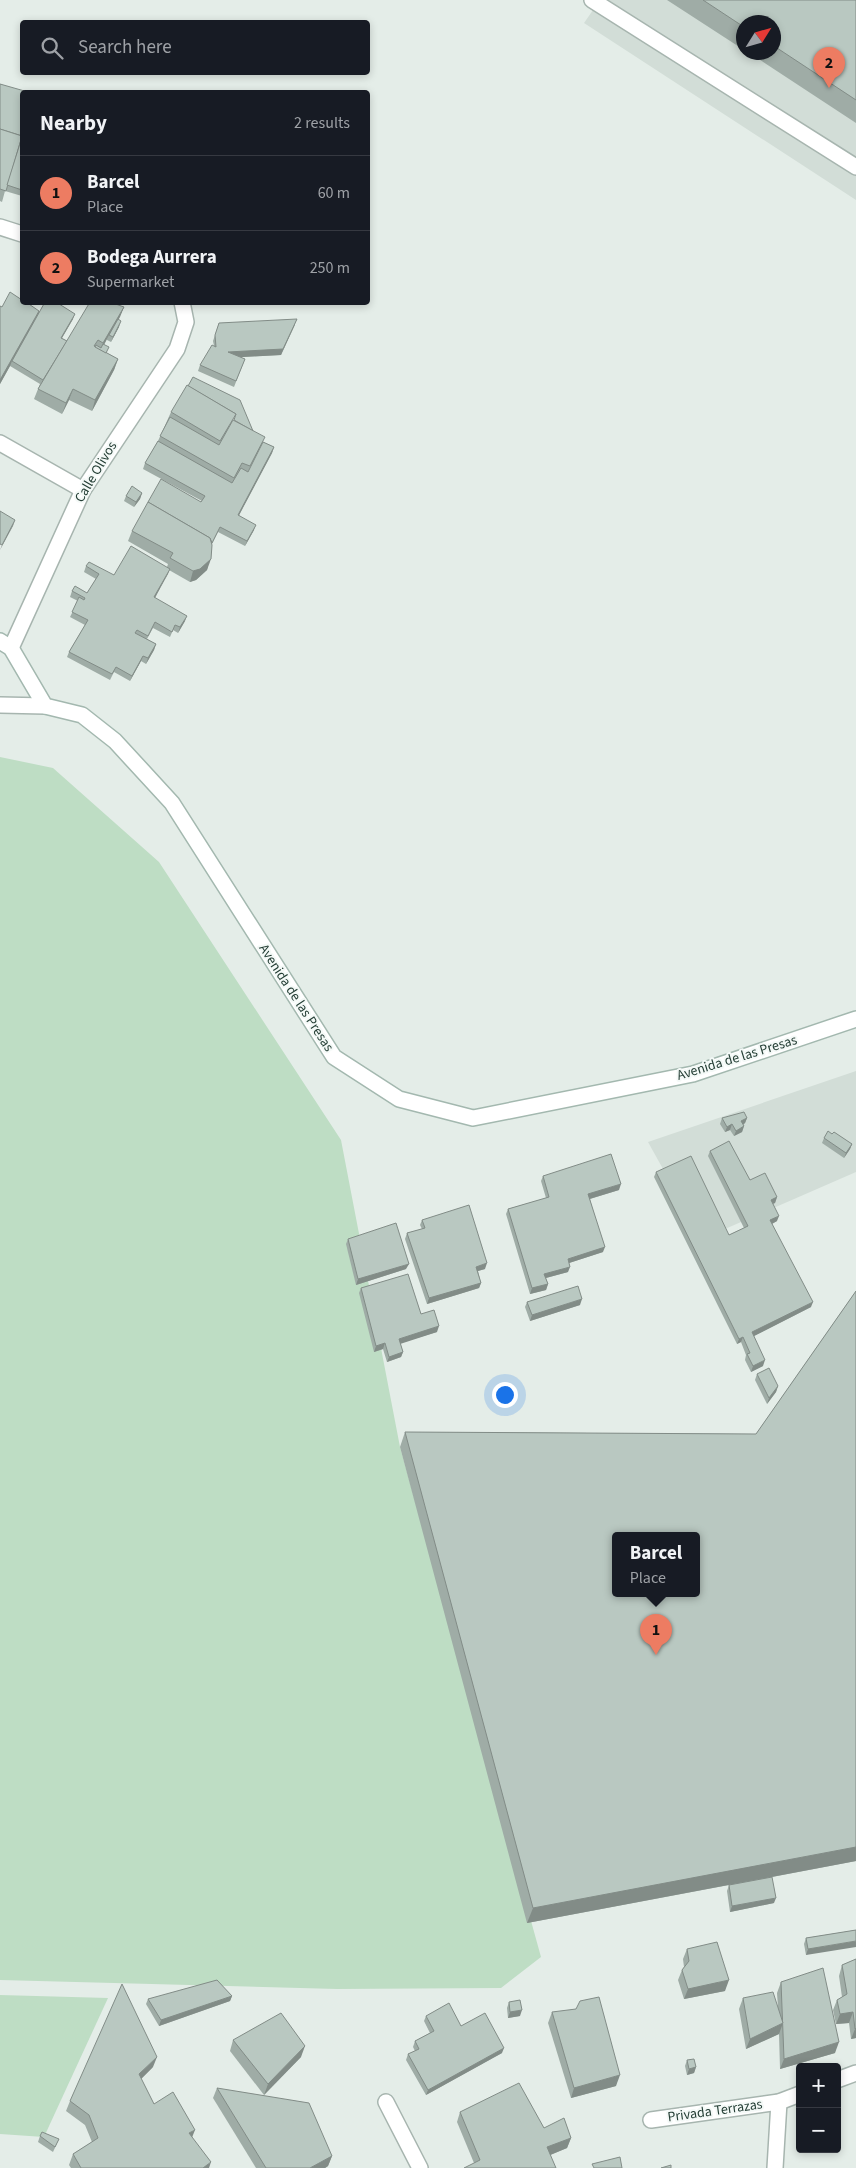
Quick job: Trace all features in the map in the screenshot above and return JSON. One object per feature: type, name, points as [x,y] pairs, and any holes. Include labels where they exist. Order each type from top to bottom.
[{"type":"main road","points":[[592,0],[856,167]]},
{"type":"main road","points":[[0,227],[20,233]]},
{"type":"main road","name":"Calle Olivos","points":[[6,644],[83,490],[177,348],[186,322],[183,305]]},
{"type":"main road","points":[[0,443],[83,490]]},
{"type":"main road","points":[[6,644],[45,706]]},
{"type":"main road","name":"Avenida de las Presas","points":[[0,704],[45,706],[82,715],[115,741],[172,804],[334,1057],[399,1099],[473,1118],[693,1074],[856,1019]]},
{"type":"main road","points":[[841,2079],[856,2073]]},
{"type":"main road","name":"Privada Terrazas","points":[[651,2120],[779,2102],[796,2096]]},
{"type":"main road","points":[[386,2102],[420,2168]]},
{"type":"main road","name":"Privada Terrazas","points":[[775,2168],[779,2102]]},
{"type":"shaded area","points":[[600,0],[856,0],[856,200],[584,23]]},
{"type":"shaded area","points":[[856,1071],[856,1172],[702,1239],[648,1142]]},
{"type":"green space","points":[[0,757],[53,768],[159,862],[341,1140],[400,1447],[541,1957],[501,1988],[337,1989],[0,1980]]},
{"type":"green space","points":[[0,1995],[108,1998],[44,2137],[0,2134]]},
{"type":"building","points":[[703,0],[856,0],[856,100],[781,51],[781,15],[736,15],[736,22]]},
{"type":"building","points":[[0,84],[21,90],[20,135],[0,129]]},
{"type":"building","points":[[0,129],[20,135],[20,143],[6,191],[0,189]]},
{"type":"building","points":[[20,143],[20,189],[7,185]]},
{"type":"building","points":[[10,292],[20,299],[20,305],[30,305],[39,311],[0,380],[0,306],[2,307]]},
{"type":"building","points":[[43,305],[61,305],[75,314],[61,338],[67,341],[43,380],[12,361]]},
{"type":"building","points":[[88,305],[118,305],[124,307],[103,343],[98,340],[94,346],[118,359],[95,400],[73,389],[66,403],[38,389]]},
{"type":"building","points":[[118,319],[121,321],[113,337],[109,335]]},
{"type":"building","points":[[297,319],[283,349],[228,352],[245,359],[236,381],[200,365],[212,345],[216,347],[215,335],[219,323]]},
{"type":"building","points":[[103,344],[109,347],[106,353],[95,347],[96,345],[101,348]]},
{"type":"building","points":[[193,377],[240,400],[253,431],[234,420],[236,414],[188,386]]},
{"type":"building","points":[[187,385],[236,414],[220,441],[171,412]]},
{"type":"building","points":[[170,417],[219,445],[233,420],[265,437],[250,466],[242,463],[234,478],[160,436]]},
{"type":"building","points":[[158,441],[232,483],[241,468],[248,472],[263,442],[274,447],[238,515],[256,525],[247,541],[220,527],[212,543],[210,538],[148,502],[161,479],[201,502],[205,496],[145,463]]},
{"type":"building","points":[[132,486],[142,493],[136,502],[126,496]]},
{"type":"building","points":[[148,502],[210,538],[212,545],[211,559],[200,569],[193,571],[170,558],[173,553],[132,531]]},
{"type":"building","points":[[0,511],[15,520],[2,545],[0,544]]},
{"type":"building","points":[[131,546],[170,569],[154,597],[187,616],[180,627],[175,625],[172,632],[155,622],[148,636],[137,630],[135,633],[156,644],[148,658],[143,656],[132,676],[116,667],[112,674],[69,652],[88,620],[72,612],[79,597],[84,600],[85,598],[72,591],[75,586],[87,593],[99,574],[86,566],[89,562],[114,575]]},
{"type":"building","points":[[744,1112],[747,1118],[741,1121],[744,1126],[736,1131],[732,1124],[727,1127],[722,1118]]},
{"type":"building","points":[[828,1131],[832,1134],[834,1132],[852,1144],[846,1153],[824,1138]]},
{"type":"building","points":[[729,1141],[750,1180],[765,1173],[777,1197],[771,1200],[779,1216],[770,1220],[813,1302],[752,1332],[765,1360],[753,1366],[747,1354],[750,1353],[743,1337],[739,1339],[656,1172],[691,1156],[729,1235],[748,1226],[710,1151]]},
{"type":"building","points":[[611,1154],[621,1184],[588,1194],[605,1247],[568,1259],[570,1267],[544,1274],[548,1284],[532,1288],[508,1209],[549,1197],[543,1176]]},
{"type":"building","points":[[469,1205],[487,1263],[476,1267],[481,1283],[429,1298],[407,1233],[425,1228],[422,1220]]},
{"type":"building","points":[[396,1223],[409,1264],[358,1279],[348,1239]]},
{"type":"building","points":[[408,1274],[421,1314],[434,1310],[439,1326],[399,1339],[403,1352],[389,1357],[385,1343],[376,1346],[361,1288]]},
{"type":"building","points":[[578,1286],[582,1299],[532,1315],[527,1302]]},
{"type":"building","points":[[856,1291],[856,1847],[533,1908],[405,1432],[756,1434]]},
{"type":"building","points":[[769,1368],[778,1386],[769,1398],[757,1374]]},
{"type":"building","points":[[772,1877],[776,1898],[732,1906],[729,1885]]},
{"type":"building","points":[[856,1930],[856,1941],[808,1949],[806,1938]]},
{"type":"building","points":[[717,1942],[729,1980],[688,1989],[682,1970],[689,1961],[687,1949]]},
{"type":"building","points":[[856,1959],[855,2029],[853,2012],[840,2014],[837,2000],[847,1994],[842,1965]]},
{"type":"building","points":[[823,1968],[839,2042],[784,2059],[781,1982]]},
{"type":"building","points":[[217,1980],[232,1996],[161,2020],[148,1999]]},
{"type":"building","points":[[122,1984],[157,2057],[139,2074],[154,2104],[173,2092],[195,2130],[189,2133],[211,2162],[203,2168],[81,2168],[73,2154],[98,2138],[89,2115],[70,2101]]},
{"type":"building","points":[[773,1992],[783,2023],[750,2039],[743,1998]]},
{"type":"building","points":[[599,1997],[620,2075],[574,2088],[552,2012],[576,2009],[580,2001]]},
{"type":"building","points":[[520,2000],[522,2010],[510,2012],[509,2002]]},
{"type":"building","points":[[449,2003],[461,2026],[485,2013],[504,2048],[428,2090],[408,2054],[419,2049],[415,2041],[434,2031],[426,2016]]},
{"type":"building","points":[[281,2013],[305,2046],[268,2084],[233,2040]]},
{"type":"building","points":[[694,2059],[696,2067],[689,2069],[687,2060]]},
{"type":"building","points":[[519,2083],[544,2128],[564,2118],[571,2138],[547,2147],[556,2168],[464,2168],[480,2160],[460,2112]]},
{"type":"building","points":[[217,2088],[309,2103],[332,2156],[310,2168],[266,2168]]},
{"type":"building","points":[[42,2132],[59,2139],[55,2147],[40,2136]]},
{"type":"building","points":[[620,2157],[622,2168],[594,2168],[592,2164]]},
{"type":"place","name":"Bodega Aurrera","points":[[829,88]]},
{"type":"place","name":"Barcel","points":[[656,1655]]}]
